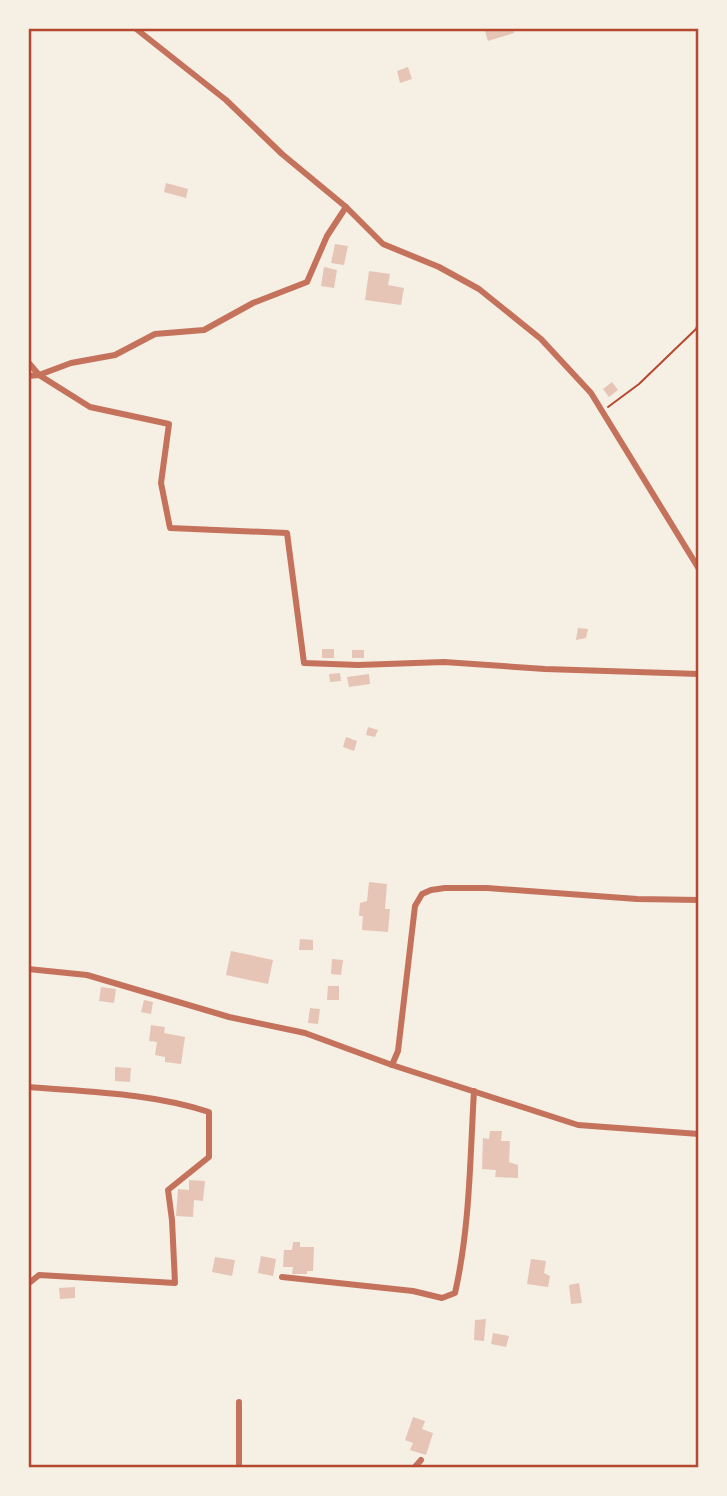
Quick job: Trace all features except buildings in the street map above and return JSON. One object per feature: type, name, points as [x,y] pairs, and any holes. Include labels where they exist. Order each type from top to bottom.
[{"type":"street","points":[[135,28],[226,100],[282,154],[346,207],[383,244],[439,267],[479,289],[541,339],[591,393],[699,569]]},
{"type":"street","points":[[28,376],[40,375],[71,363],[115,355],[155,334],[204,330],[253,303],[307,282],[327,236],[346,207]]},
{"type":"street","points":[[28,362],[40,375],[90,407],[169,424],[161,483],[170,528],[287,533],[304,663],[358,665],[444,662],[545,669],[699,674]]},
{"type":"street","points":[[392,1065],[398,1051],[415,905],[422,894],[431,890],[487,888],[637,899],[699,900]]},
{"type":"street","points":[[28,969],[87,975],[229,1017],[304,1032],[392,1065],[578,1125],[699,1133]]},
{"type":"street","points":[[28,1087],[110,1093],[185,1104],[209,1112],[209,1157],[168,1189],[175,1283],[39,1275],[28,1284]]},
{"type":"street","points":[[282,1277],[386,1288],[443,1298],[454,1293],[460,1268],[468,1191],[474,1091]]},
{"type":"street","points":[[239,1402],[239,1468]]},
{"type":"street","points":[[414,1468],[421,1460]]},
{"type":"path","points":[[602,411],[639,384],[696,329],[699,322]]}]
